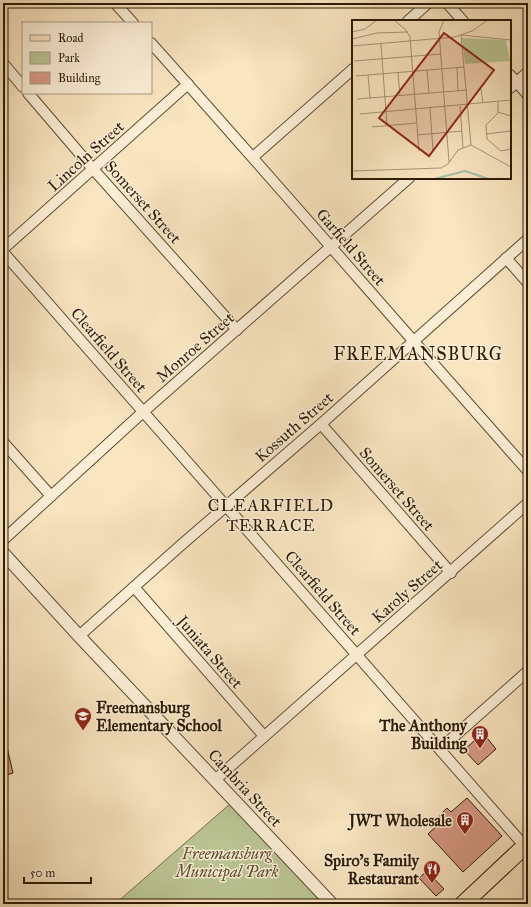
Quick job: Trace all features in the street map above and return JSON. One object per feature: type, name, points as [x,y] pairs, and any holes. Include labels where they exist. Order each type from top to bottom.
[{"type":"main road","points":[[463,904],[527,846]]},
{"type":"street","points":[[116,3],[132,22]]},
{"type":"street","points":[[409,20],[428,3]]},
{"type":"street","points":[[447,3],[461,20]]},
{"type":"street","name":"Garfield Street","points":[[152,44],[253,156],[528,471]]},
{"type":"street","points":[[3,63],[22,86]]},
{"type":"street","points":[[253,156],[352,70]]},
{"type":"street","points":[[528,72],[512,82],[528,95]]},
{"type":"street","name":"Lincoln Street","points":[[3,249],[188,84]]},
{"type":"street","name":"Somerset Street","points":[[29,94],[237,330]]},
{"type":"street","name":"Monroe Street","points":[[3,540],[144,412],[408,179]]},
{"type":"street","name":"Kossuth Street","points":[[79,636],[321,424],[528,239]]},
{"type":"street","name":"Clearfield Street","points":[[3,252],[440,750],[527,846]]},
{"type":"street","points":[[506,258],[528,283]]},
{"type":"street","name":"Somerset Street","points":[[321,424],[451,573]]},
{"type":"street","points":[[3,442],[51,496]]},
{"type":"street","name":"Karoly Street","points":[[215,780],[451,573],[528,503]]},
{"type":"street","name":"Cambria Street","points":[[3,553],[79,636],[332,904]]},
{"type":"street","name":"Juniata Street","points":[[134,587],[264,736]]},
{"type":"street","points":[[440,750],[528,671]]},
{"type":"green space","name":"Freemansburg Municipal Park","points":[[230,804],[323,904],[115,904]]},
{"type":"building","name":"The Anthony Building","points":[[483,733],[496,749],[478,765],[464,750]]},
{"type":"building","points":[[3,743],[6,743],[13,773],[3,776]]},
{"type":"building","name":"JWT Wholesale","points":[[467,798],[502,836],[463,872],[428,834],[443,820],[439,816],[447,808],[451,812]]},
{"type":"building","name":"Spiro's Family Restaurant","points":[[427,871],[444,889],[436,896],[419,878]]},
{"type":"place","name":"Freemansburg Elementary School","points":[[83,731]]},
{"type":"place","name":"The Anthony Building","points":[[480,749]]},
{"type":"place","name":"JWT Wholesale","points":[[465,835]]},
{"type":"place","name":"Spiro's Family Restaurant","points":[[432,884]]},
{"type":"district","name":"FREEMANSBURG","points":[[418,354]]},
{"type":"district","name":"CLEARFIELD TERRACE","points":[[271,515]]}]
